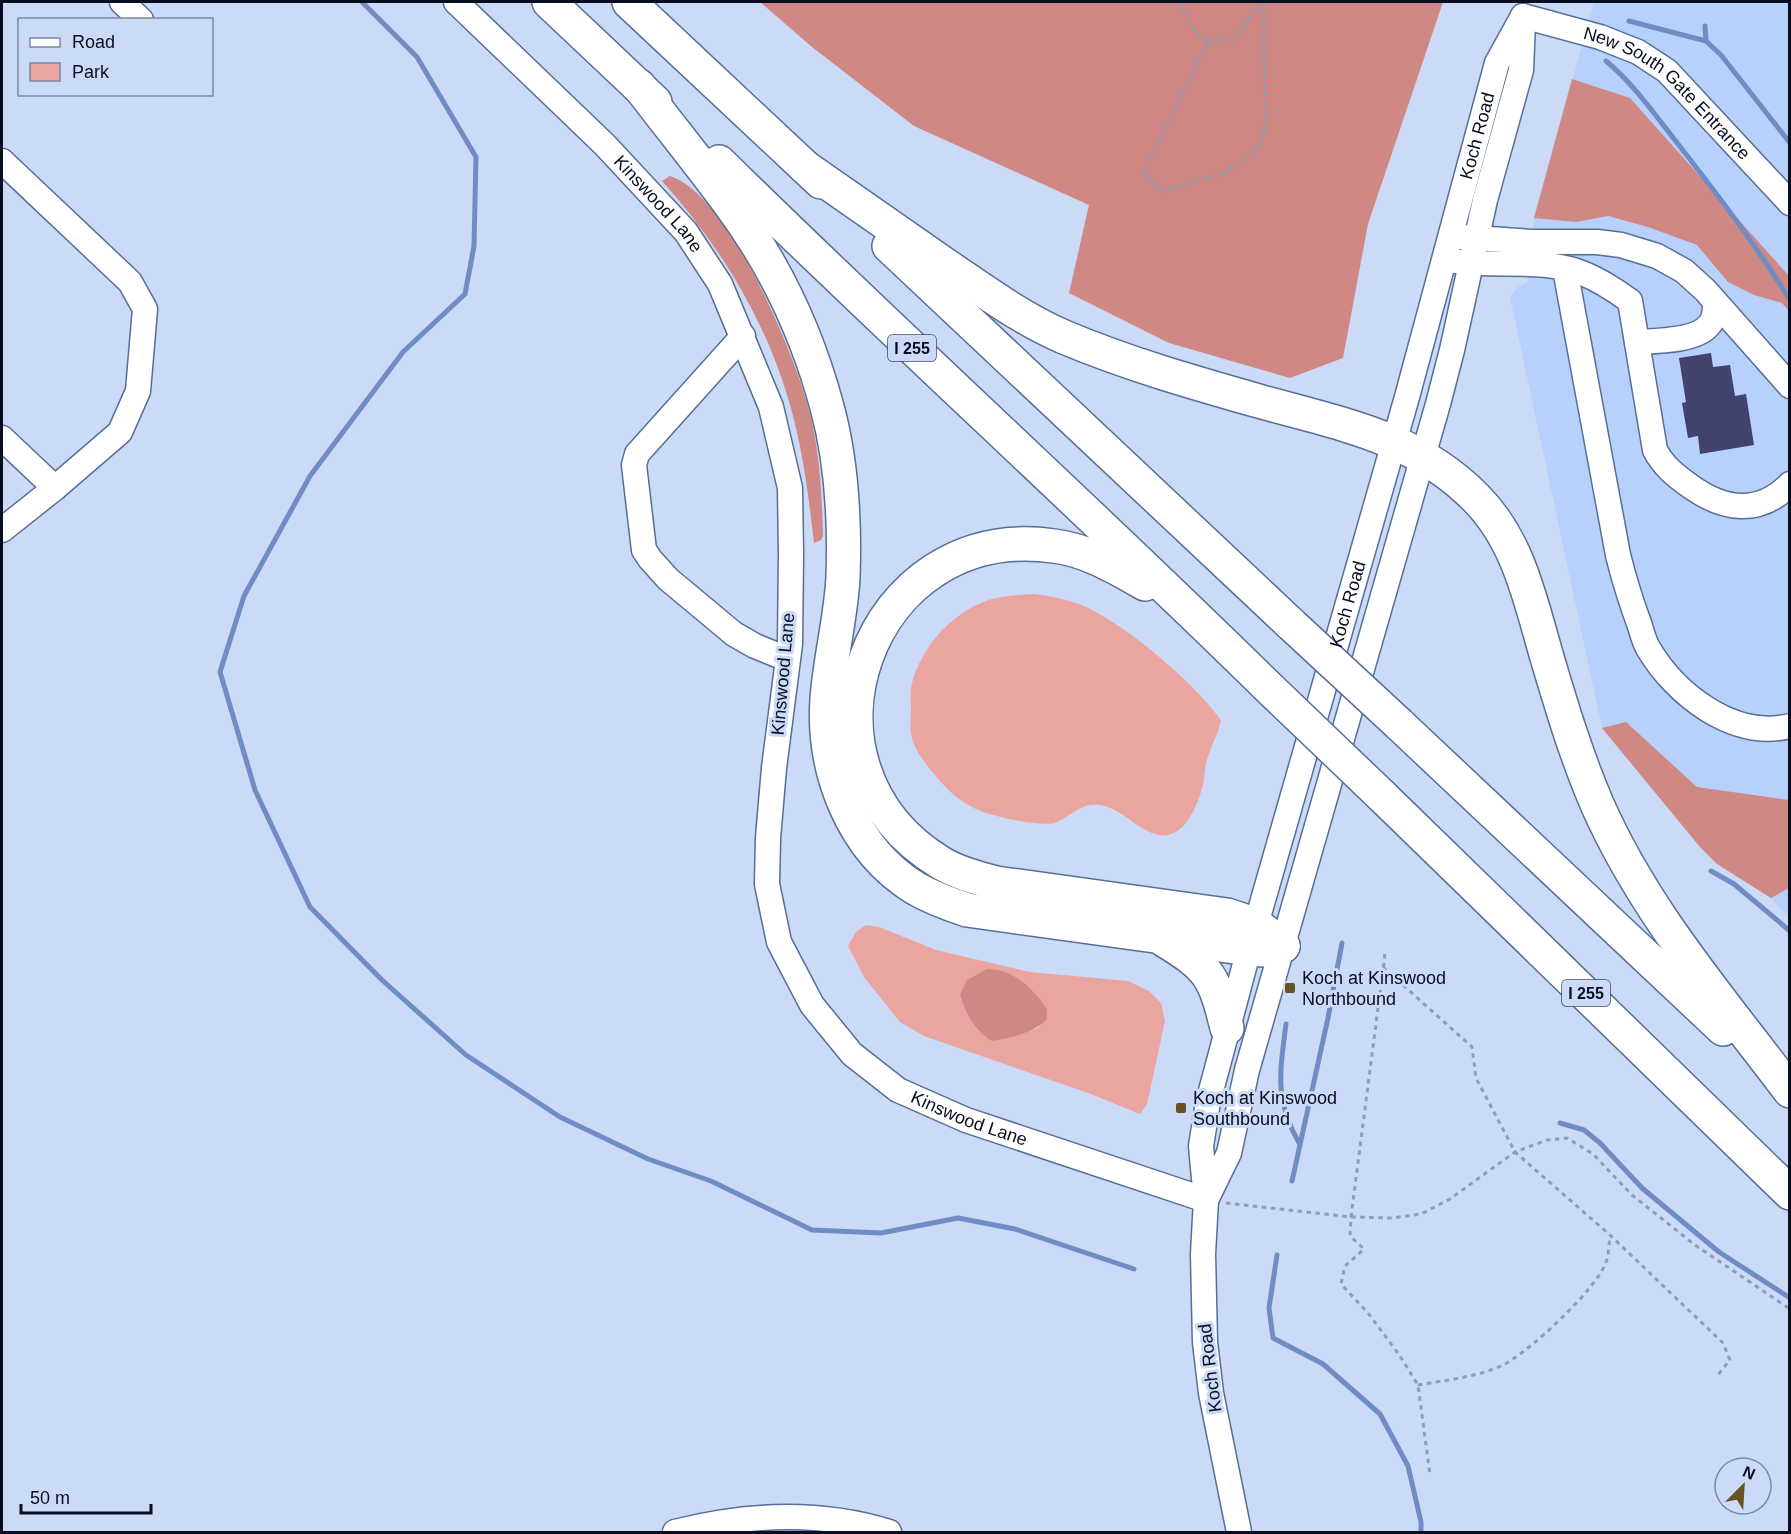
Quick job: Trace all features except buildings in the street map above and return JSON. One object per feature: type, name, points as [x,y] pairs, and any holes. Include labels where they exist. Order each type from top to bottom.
[{"type":"highway","name":"I 255","points":[[549,2],[891,329],[1099,523],[1790,1193]]},
{"type":"highway","points":[[629,2],[1790,1092]]},
{"type":"highway","points":[[639,87],[751,236],[789,304],[818,375],[835,447],[843,527],[843,578],[827,701],[827,737],[832,770],[840,796],[868,844],[888,867],[914,887],[940,901],[967,910],[1158,936],[1253,937],[1283,946]]},
{"type":"highway","points":[[805,167],[984,291],[1058,334],[1099,352],[1142,366],[1348,424],[1393,441],[1436,464],[1476,497],[1504,534],[1515,556],[1568,727],[1597,803],[1615,841],[1657,914],[1790,1092]]},
{"type":"highway","points":[[1186,607],[1107,562],[1081,552],[1055,546],[1006,544],[961,556],[916,582],[884,620],[870,646],[861,670],[857,695],[855,720],[858,749],[867,778],[879,803],[895,826],[925,852],[965,874],[996,883],[1227,915],[1253,937]]},
{"type":"highway","points":[[1158,936],[1194,958],[1208,974],[1218,992],[1227,1028]]},
{"type":"street","points":[[122,2],[139,18]]},
{"type":"street","name":"Kinswood Lane","points":[[456,2],[605,145],[686,232],[720,284],[771,407],[790,488],[790,644],[774,768],[767,884],[779,942],[812,1005],[852,1054],[898,1090],[966,1120],[1206,1200]]},
{"type":"street","name":"New South Gate Entrance","points":[[1525,9],[1638,52],[1667,71],[1790,203]]},
{"type":"street","name":"Koch Road","points":[[1239,1533],[1213,1405],[1205,1342],[1203,1254],[1206,1200],[1202,1146],[1208,1102],[1497,63],[1525,9]]},
{"type":"street","name":"Koch Road","points":[[1206,1200],[1229,1154],[1247,1070],[1452,350],[1470,263],[1521,70],[1525,9]]},
{"type":"street","points":[[2,161],[130,282],[145,309],[138,392],[120,432],[2,530]]},
{"type":"street","points":[[1450,236],[1532,242],[1597,242],[1621,245],[1657,256],[1684,271],[1705,290],[1790,386]]},
{"type":"street","points":[[1443,260],[1544,265],[1580,272],[1605,284],[1630,301],[1655,450],[1661,462],[1707,499],[1729,506],[1753,506],[1778,496],[1790,484]]},
{"type":"street","points":[[1565,269],[1618,555],[1628,594],[1647,647],[1668,675],[1689,697],[1716,715],[1747,726],[1780,728],[1790,726]]},
{"type":"street","points":[[1637,342],[1660,341],[1700,333],[1710,325],[1715,303]]},
{"type":"street","points":[[743,336],[638,454],[634,465],[644,550],[668,579],[734,634],[755,646],[788,659]]},
{"type":"street","points":[[2,438],[55,488]]},
{"type":"street","points":[[675,1533],[742,1519],[788,1517],[838,1520],[889,1533]]},
{"type":"path","points":[[1183,2],[1183,11],[1191,28],[1209,42],[1234,39],[1261,2]]},
{"type":"path","points":[[1209,42],[1143,172],[1161,191],[1222,174],[1253,155],[1262,137],[1266,119],[1261,2]]},
{"type":"path","points":[[1384,954],[1351,1217],[1350,1236],[1364,1250],[1345,1266],[1341,1284],[1368,1313],[1418,1385],[1430,1475]]},
{"type":"path","points":[[1383,967],[1472,1047],[1476,1078],[1515,1152],[1610,1235],[1723,1343],[1730,1360],[1717,1377]]},
{"type":"path","points":[[1206,1200],[1351,1217],[1392,1218],[1421,1214],[1450,1198],[1515,1152],[1546,1140],[1567,1138],[1593,1154],[1632,1195],[1695,1245],[1790,1309]]},
{"type":"path","points":[[1418,1385],[1482,1373],[1506,1364],[1591,1288],[1606,1263],[1610,1235]]},
{"type":"shaded area","points":[[760,2],[1443,2],[1368,224],[1343,358],[1290,378],[1169,343],[1069,293],[1089,205],[914,126],[812,47]]},
{"type":"shaded area","points":[[1594,2],[1789,2],[1789,918],[1771,898],[1717,864],[1700,847],[1602,728],[1510,297],[1518,287],[1527,283],[1534,218]]},
{"type":"shaded area","points":[[1572,79],[1630,98],[1789,276],[1789,311],[1782,303],[1754,295],[1728,282],[1697,245],[1648,227],[1608,216],[1576,222],[1534,218]]},
{"type":"shaded area","points":[[670,176],[692,189],[715,213],[737,245],[758,282],[792,358],[811,418],[818,462],[823,536],[821,540],[814,543],[797,432],[771,351],[758,320],[724,262],[705,234],[662,181]]},
{"type":"shaded area","points":[[1626,722],[1697,787],[1789,800],[1789,888],[1771,898],[1717,864],[1700,847],[1602,728]]},
{"type":"shaded area","points":[[987,969],[1006,972],[1022,981],[1047,1009],[1047,1019],[1028,1031],[992,1041],[980,1032],[965,1009],[960,995],[967,980]]},
{"type":"green space","points":[[1035,594],[1078,604],[1126,631],[1179,674],[1221,720],[1206,763],[1204,782],[1193,813],[1181,828],[1173,833],[1155,834],[1121,813],[1099,805],[1086,806],[1060,821],[1048,824],[1016,820],[984,812],[966,804],[950,791],[917,751],[910,722],[911,686],[916,670],[929,646],[947,626],[981,603],[1000,597]]},
{"type":"green space","points":[[866,925],[879,927],[936,950],[1030,972],[1128,981],[1149,991],[1161,1003],[1165,1021],[1147,1104],[1140,1114],[1091,1094],[924,1036],[900,1022],[864,977],[848,946],[856,932]],"holes":[[[1027,986],[1047,1009],[1038,1028],[1012,1037],[992,1040],[972,1021],[960,995]]]},
{"type":"waterway","points":[[362,2],[417,57],[476,157],[474,246],[465,294],[403,352],[310,476],[244,596],[220,672],[255,790],[310,907],[382,980],[466,1055],[560,1117],[648,1159],[711,1181],[812,1230],[881,1233],[958,1218],[1015,1229],[1134,1269]]},
{"type":"waterway","points":[[1629,21],[1706,41],[1721,55],[1790,143]]},
{"type":"waterway","points":[[1705,26],[1706,41]]},
{"type":"waterway","points":[[1606,61],[1635,90],[1693,163],[1750,240],[1790,300]]},
{"type":"waterway","points":[[1711,871],[1734,884],[1790,931]]},
{"type":"waterway","points":[[1292,1181],[1342,943]]},
{"type":"waterway","points":[[1286,1024],[1281,1071],[1282,1099],[1299,1143]]},
{"type":"waterway","points":[[1560,1123],[1584,1130],[1600,1143],[1642,1188],[1719,1252],[1790,1298]]},
{"type":"waterway","points":[[1277,1255],[1269,1308],[1273,1338],[1323,1364],[1380,1414],[1408,1466],[1421,1522],[1421,1532]]},
{"type":"place","name":"Koch at Kinswood Northbound","points":[[1290,988]]},
{"type":"place","name":"Koch at Kinswood Southbound","points":[[1181,1108]]}]
